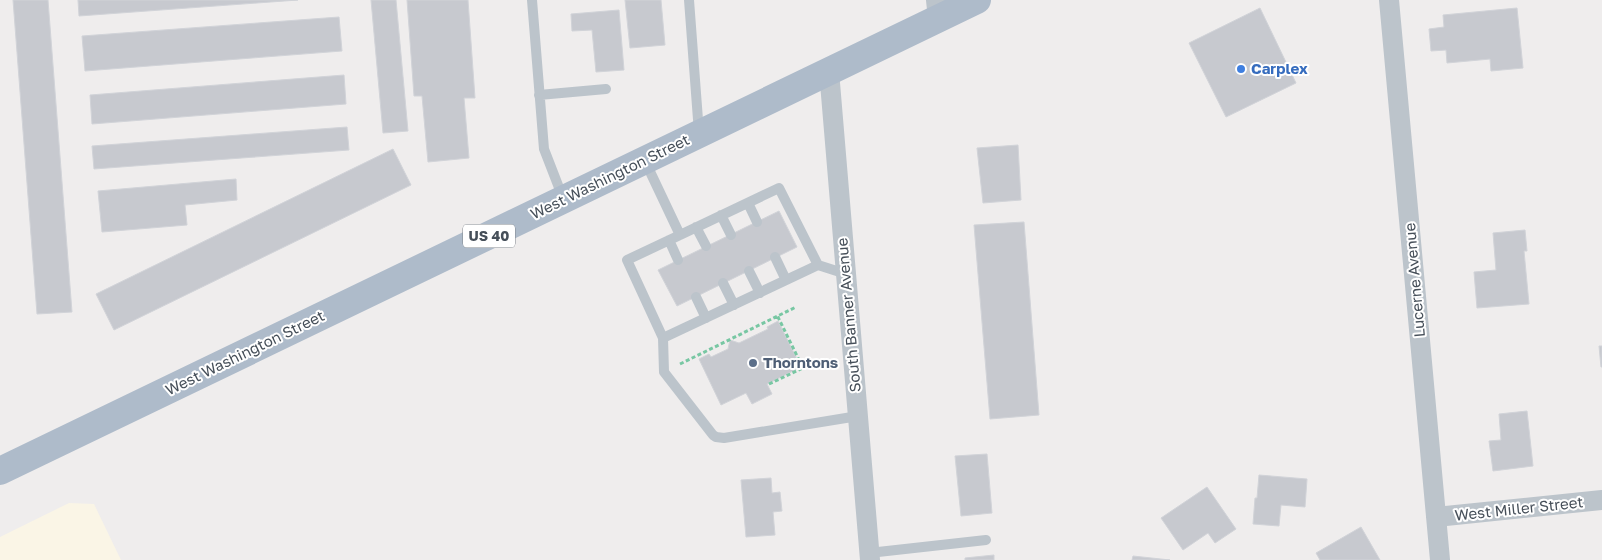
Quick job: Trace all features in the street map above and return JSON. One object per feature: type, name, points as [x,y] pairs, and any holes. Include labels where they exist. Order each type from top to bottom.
[{"type":"main road","name":"West Washington Street","points":[[0,471],[829,71],[937,9],[977,0]]},
{"type":"street","name":"Lucerne Avenue","points":[[1390,0],[1440,560]]},
{"type":"street","name":"South Banner Avenue","points":[[829,71],[869,556]]},
{"type":"street","name":"West Miller Street","points":[[1436,517],[1602,500]]},
{"type":"lane","points":[[532,0],[544,149],[563,199]]},
{"type":"lane","points":[[689,0],[699,134]]},
{"type":"lane","points":[[539,96],[606,89]]},
{"type":"lane","points":[[645,160],[680,235]]},
{"type":"lane","points":[[818,265],[779,188],[627,260],[663,338],[664,372],[716,437],[724,438],[858,416]]},
{"type":"lane","points":[[748,203],[757,222]]},
{"type":"lane","points":[[720,215],[731,235]]},
{"type":"lane","points":[[696,227],[706,246]]},
{"type":"lane","points":[[669,240],[678,260]]},
{"type":"lane","points":[[775,258],[786,280]]},
{"type":"lane","points":[[663,338],[818,265],[846,274]]},
{"type":"lane","points":[[748,271],[760,293]]},
{"type":"lane","points":[[724,283],[734,305]]},
{"type":"lane","points":[[696,296],[706,318]]},
{"type":"lane","points":[[869,556],[986,540]]},
{"type":"path","points":[[664,372],[796,307]]},
{"type":"path","points":[[769,384],[803,368],[777,315]]},
{"type":"shaded area","points":[[69,503],[94,504],[121,560],[0,560],[0,537]]},
{"type":"building","points":[[13,0],[48,0],[72,312],[37,314]]},
{"type":"building","points":[[78,0],[298,0],[79,16]]},
{"type":"building","points":[[371,0],[396,0],[408,131],[383,133]]},
{"type":"building","points":[[407,0],[468,0],[475,98],[464,98],[469,158],[428,162],[422,96],[414,96]]},
{"type":"building","points":[[625,0],[661,0],[665,45],[630,48]]},
{"type":"building","points":[[1260,8],[1296,83],[1226,117],[1189,43]]},
{"type":"building","points":[[1517,8],[1523,68],[1491,71],[1490,59],[1447,63],[1446,50],[1431,51],[1429,29],[1444,27],[1443,15]]},
{"type":"building","points":[[619,10],[624,70],[596,72],[592,30],[572,31],[571,14]]},
{"type":"building","points":[[339,17],[342,51],[85,71],[82,36]]},
{"type":"building","points":[[344,75],[346,104],[92,124],[90,95]]},
{"type":"building","points":[[347,127],[349,150],[94,169],[92,146]]},
{"type":"building","points":[[1018,145],[1021,200],[983,203],[977,148]]},
{"type":"building","points":[[393,149],[411,185],[114,330],[96,294]]},
{"type":"building","points":[[236,179],[237,200],[185,205],[187,225],[102,232],[98,191]]},
{"type":"building","points":[[779,211],[797,247],[677,306],[658,270]]},
{"type":"building","points":[[1024,222],[1039,415],[990,419],[974,225]]},
{"type":"building","points":[[1525,230],[1527,251],[1524,251],[1529,304],[1477,308],[1474,272],[1496,270],[1493,233]]},
{"type":"building","points":[[778,321],[801,367],[767,384],[772,394],[752,404],[746,393],[721,405],[699,359],[709,354],[711,357],[728,349],[730,340],[739,343],[768,329],[767,327]]},
{"type":"building","points":[[1599,346],[1602,346],[1602,367],[1601,367]]},
{"type":"building","points":[[1527,411],[1533,466],[1493,471],[1489,441],[1501,440],[1499,414]]},
{"type":"building","points":[[987,454],[992,513],[961,516],[955,456]]},
{"type":"building","points":[[1259,475],[1307,479],[1305,507],[1281,505],[1279,526],[1253,524]]},
{"type":"building","points":[[771,478],[772,493],[780,492],[782,511],[773,512],[775,535],[746,537],[741,480]]},
{"type":"building","points":[[1207,487],[1236,529],[1215,543],[1208,533],[1183,550],[1161,518]]},
{"type":"building","points":[[1361,527],[1380,560],[1320,560],[1316,553]]},
{"type":"building","points":[[994,555],[994,560],[965,560],[965,558]]},
{"type":"building","points":[[1133,556],[1170,560],[1132,560]]},
{"type":"place","name":"Carplex","points":[[1241,69]]},
{"type":"place","name":"Thorntons","points":[[753,363]]}]
